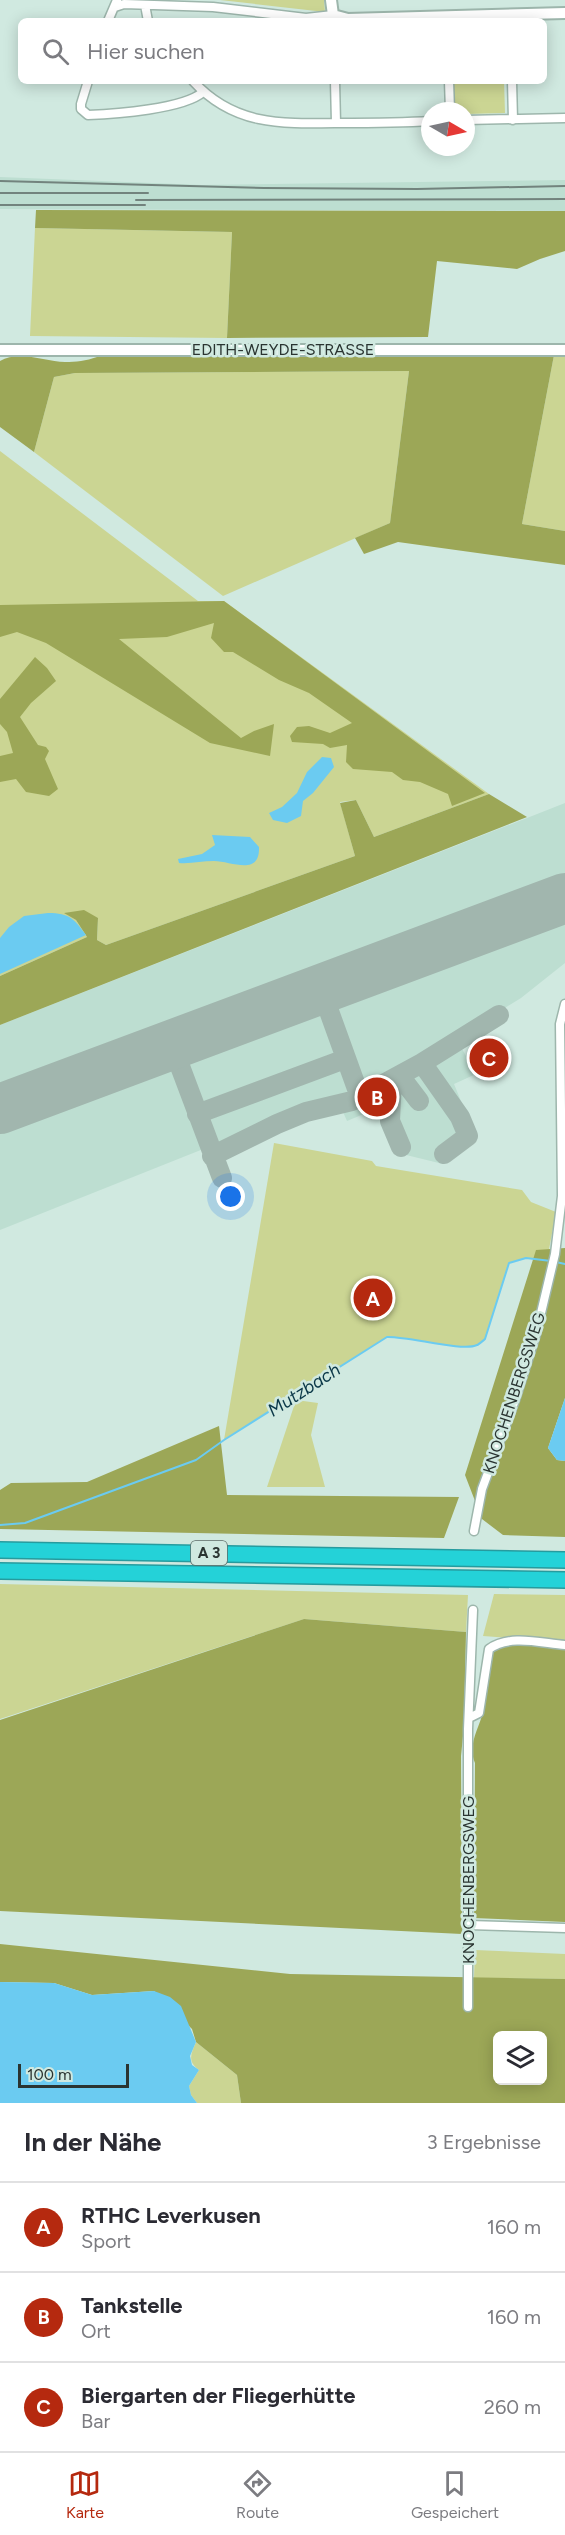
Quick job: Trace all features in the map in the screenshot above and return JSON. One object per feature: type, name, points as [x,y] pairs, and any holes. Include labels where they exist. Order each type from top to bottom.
[{"type":"highway","name":"A 3","points":[[0,1550],[565,1560]]},
{"type":"highway","name":"A 3","points":[[0,1571],[565,1580]]},
{"type":"street","points":[[109,18],[116,3],[213,7],[306,18],[333,18],[331,0]]},
{"type":"street","points":[[145,5],[147,18]]},
{"type":"street","points":[[511,18],[565,13]]},
{"type":"street","points":[[87,84],[81,109],[88,115],[147,110],[196,98],[203,92]]},
{"type":"street","points":[[196,84],[219,104],[265,122],[421,121]]},
{"type":"street","points":[[335,84],[336,123]]},
{"type":"street","points":[[449,84],[450,102]]},
{"type":"street","points":[[512,84],[513,120]]},
{"type":"street","points":[[475,120],[565,118]]},
{"type":"street","name":"EDITH-WEYDE-STRASSE","points":[[0,350],[565,350]]},
{"type":"street","name":"KNOCHENBERGSWEG","points":[[474,1531],[482,1489],[532,1345],[555,1254],[562,1206],[560,1024],[565,1004]]},
{"type":"street","name":"KNOCHENBERGSWEG","points":[[468,2007],[469,1718],[473,1610]]},
{"type":"street","points":[[469,1718],[479,1713],[489,1649],[499,1642],[511,1640],[565,1645]]},
{"type":"street","points":[[469,1925],[565,1928]]},
{"type":"shaded area","points":[[0,177],[202,185],[565,180],[565,211],[0,209]]},
{"type":"shaded area","points":[[565,803],[565,963],[521,998],[456,1038],[476,1074],[454,1084],[476,1138],[443,1164],[398,1153],[378,1108],[347,1121],[336,1096],[0,1230],[0,1025]]},
{"type":"green space","points":[[220,0],[324,0],[325,12]]},
{"type":"green space","points":[[453,84],[504,84],[505,113],[475,114],[475,102],[454,102]]},
{"type":"green space","points":[[36,210],[565,211],[565,251],[517,269],[437,261],[428,337],[227,338],[232,232],[35,228]]},
{"type":"green space","points":[[35,228],[232,232],[227,338],[30,336]]},
{"type":"green space","points":[[554,355],[565,355],[565,531],[522,524]]},
{"type":"green space","points":[[554,355],[522,524],[565,531],[565,565],[398,542],[364,554],[355,538],[390,523],[409,371],[75,373],[54,377],[34,452],[0,427],[0,361],[15,356],[65,362],[97,357]]},
{"type":"green space","points":[[409,371],[390,523],[223,596],[34,452],[54,377],[75,373]]},
{"type":"green space","points":[[0,451],[198,601],[224,601],[489,794],[374,837],[356,800],[340,802],[355,856],[106,945],[97,940],[98,918],[65,913],[76,920],[87,937],[0,976]]},
{"type":"green space","points":[[224,601],[485,793],[452,806],[448,794],[420,782],[403,780],[392,772],[353,769],[346,762],[347,745],[330,748],[323,744],[292,742],[290,736],[297,727],[309,726],[330,733],[352,723],[309,693],[279,680],[233,652],[224,652],[211,638],[214,623],[167,637],[119,639],[241,738],[274,724],[270,756],[210,743],[46,643],[17,632],[0,637],[0,605]]},
{"type":"green space","points":[[35,657],[56,681],[31,703],[20,717],[38,745],[46,747],[49,751],[45,759],[58,789],[49,796],[26,792],[16,779],[0,782],[0,756],[13,753],[7,732],[0,724],[0,699]]},
{"type":"green space","points":[[489,794],[527,817],[0,1025],[0,976],[87,937],[76,920],[64,913],[84,910],[98,918],[97,940],[106,945],[355,856],[340,803],[356,800],[374,837]]},
{"type":"green space","points":[[274,1143],[372,1161],[376,1166],[522,1190],[531,1202],[556,1212],[547,1260],[526,1258],[509,1263],[485,1339],[479,1344],[460,1347],[387,1337],[224,1440]]},
{"type":"green space","points":[[565,1248],[565,1398],[548,1448],[557,1460],[565,1461],[565,1537],[503,1535],[482,1519],[465,1475],[536,1250]]},
{"type":"green space","points":[[296,1400],[318,1403],[311,1435],[325,1487],[267,1487]]},
{"type":"green space","points":[[219,1426],[227,1495],[459,1497],[444,1538],[0,1529],[0,1490],[11,1483],[87,1482]]},
{"type":"green space","points":[[0,1584],[468,1595],[466,1632],[304,1619],[0,1719]]},
{"type":"green space","points":[[494,1594],[565,1595],[565,1642],[483,1636]]},
{"type":"green space","points":[[304,1619],[466,1632],[461,1756],[462,1934],[0,1911],[0,1720]]},
{"type":"green space","points":[[512,1643],[565,1647],[565,1922],[474,1918],[475,1763],[472,1750],[485,1704],[493,1649]]},
{"type":"green space","points":[[0,1944],[290,1974],[565,1979],[565,2103],[241,2103],[237,2075],[196,2042],[192,2029],[154,1991],[92,1995],[54,1983],[0,1982]]},
{"type":"green space","points":[[475,1950],[565,1954],[565,1979],[474,1978]]},
{"type":"green space","points":[[196,2042],[237,2075],[241,2103],[197,2103],[191,2095],[189,2086],[199,2070],[191,2060]]},
{"type":"water","points":[[322,757],[331,758],[334,767],[313,793],[303,801],[301,816],[287,823],[273,820],[269,813],[282,807],[297,793],[307,772]]},
{"type":"water","points":[[212,835],[250,837],[259,847],[255,862],[250,865],[214,861],[179,863],[178,859],[202,854],[215,845]]},
{"type":"water","points":[[62,914],[71,918],[86,935],[0,974],[0,938],[9,927],[24,916]]},
{"type":"water","points":[[565,1398],[565,1461],[557,1460],[548,1448]]},
{"type":"water","points":[[0,1982],[54,1983],[92,1995],[154,1991],[170,1997],[181,2006],[196,2042],[190,2056],[192,2065],[199,2070],[189,2086],[191,2095],[197,2103],[0,2103]]},
{"type":"waterway","name":"Mutzbach","points":[[0,1525],[25,1523],[196,1460],[387,1337],[460,1347],[478,1345],[485,1339],[509,1263],[526,1258],[551,1261]]},
{"type":"waterway","name":"Mutzbach","points":[[556,1262],[565,1264]]},
{"type":"taxiway","points":[[321,989],[360,1097]]},
{"type":"taxiway","points":[[422,1063],[499,1015]]},
{"type":"taxiway","points":[[172,1045],[222,1178]]},
{"type":"taxiway","points":[[197,1114],[345,1059]]},
{"type":"taxiway","points":[[212,1156],[306,1112],[352,1101],[422,1063],[460,1117],[468,1136],[444,1154]]},
{"type":"taxiway","points":[[400,1076],[419,1101]]},
{"type":"taxiway","points":[[392,1080],[390,1121],[401,1147]]},
{"type":"runway","points":[[0,1109],[565,898]]},
{"type":"railway","points":[[0,181],[264,188],[417,189],[565,186]]},
{"type":"railway","points":[[0,193],[148,193]]},
{"type":"railway","points":[[136,200],[565,199]]},
{"type":"railway","points":[[0,205],[145,205]]},
{"type":"place","name":"Biergarten der Fliegerhütte","points":[[489,1058]]},
{"type":"place","name":"Tankstelle","points":[[377,1097]]},
{"type":"place","name":"RTHC Leverkusen","points":[[373,1298]]}]
